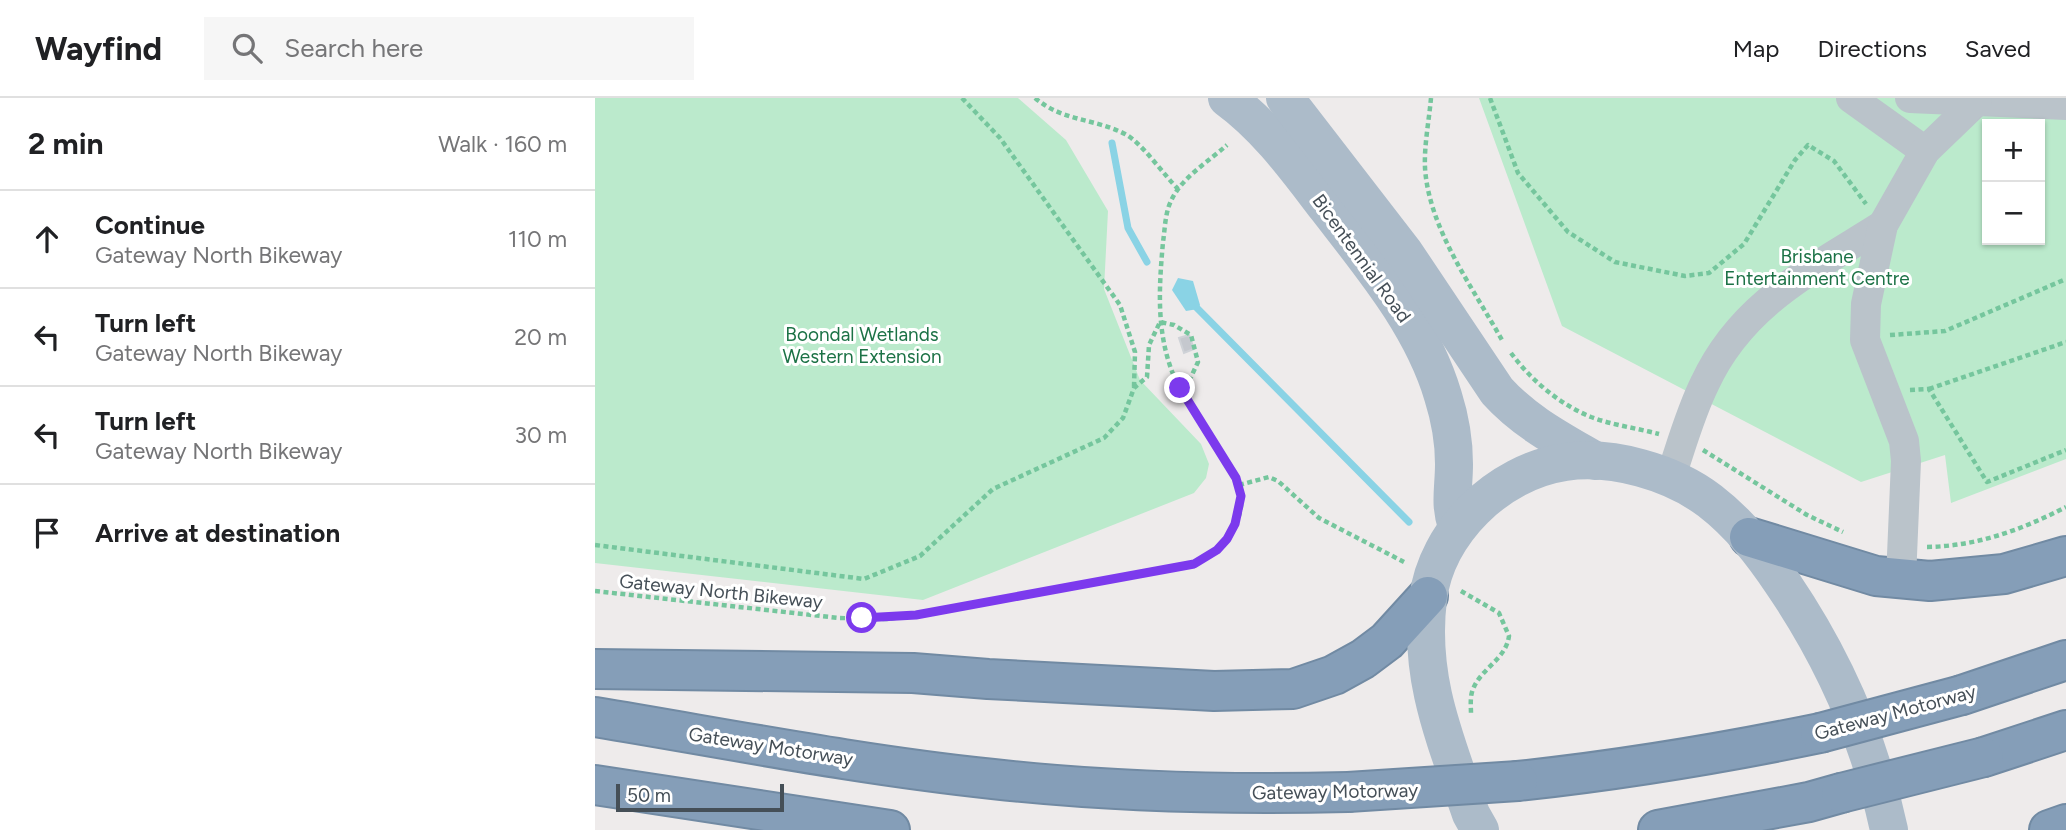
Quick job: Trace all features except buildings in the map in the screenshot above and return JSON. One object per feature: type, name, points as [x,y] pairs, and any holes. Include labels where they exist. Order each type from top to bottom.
[{"type":"highway","points":[[1749,537],[1876,576],[1930,581],[2004,574],[2066,556]]},
{"type":"highway","points":[[595,669],[913,673],[1214,691],[1293,689],[1334,675],[1363,659],[1444,594]]},
{"type":"highway","name":"Gateway Motorway","points":[[595,717],[853,760],[993,779],[1135,791],[1270,794],[1348,792],[1518,781],[1640,767],[1727,752],[1820,733],[1962,695],[2066,660]]},
{"type":"highway","points":[[1658,830],[1809,802],[1984,757],[2066,730]]},
{"type":"highway","points":[[595,785],[890,830]]},
{"type":"highway","points":[[2049,830],[2066,824]]},
{"type":"main road","name":"Bicentennial Road","points":[[1227,98],[1263,128],[1299,172],[1375,269],[1409,322],[1431,364],[1443,396],[1452,435],[1451,508],[1457,527]]},
{"type":"main road","name":"Bicentennial Road","points":[[1285,98],[1404,252],[1497,391],[1513,408],[1540,428],[1597,461]]},
{"type":"main road","points":[[1480,830],[1471,814],[1430,688],[1426,658],[1444,594],[1440,556],[1457,527],[1500,488],[1531,472],[1567,461],[1597,461],[1647,471],[1670,479],[1709,500],[1749,537],[1805,616],[1836,671],[1868,749],[1889,830]]},
{"type":"lane","points":[[1851,98],[1925,151]]},
{"type":"lane","points":[[1910,98],[2066,105]]},
{"type":"lane","points":[[1901,579],[1906,461],[1904,441],[1865,340],[1866,304],[1883,225],[1925,151],[1977,101]]},
{"type":"lane","points":[[1670,479],[1705,383],[1730,339],[1746,320],[1790,284],[1883,225]]},
{"type":"path","points":[[595,545],[864,579],[921,556],[993,489],[1104,438],[1123,418],[1134,388],[1135,352],[1120,305],[1000,138],[962,98]]},
{"type":"path","points":[[1035,98],[1067,117],[1128,136],[1178,189]]},
{"type":"path","points":[[1227,145],[1178,189],[1167,210],[1161,267],[1160,322],[1167,355],[1180,388],[1239,485],[1269,477],[1278,481],[1319,518],[1404,562]]},
{"type":"path","points":[[1891,335],[1945,331],[2066,279]]},
{"type":"path","points":[[1134,388],[1147,377],[1149,345],[1160,322]]},
{"type":"path","points":[[1160,322],[1174,325],[1191,335],[1198,362],[1191,377],[1180,388]]},
{"type":"path","points":[[1929,390],[2066,342]]},
{"type":"path","name":"Gateway North Bikeway","points":[[595,591],[839,618],[887,619],[916,615],[1194,564],[1217,550],[1227,539],[1240,510],[1239,485]]},
{"type":"path","points":[[1444,594],[1499,613],[1507,627],[1509,636],[1504,652],[1481,678],[1472,693],[1471,715]]},
{"type":"green space","name":"Boondal Wetlands Western Extension","points":[[595,98],[1018,98],[1066,140],[1108,211],[1104,289],[1140,380],[1201,444],[1209,464],[1206,478],[1194,493],[923,600],[595,563]]},
{"type":"green space","name":"Brisbane Entertainment Centre","points":[[1479,98],[2066,98],[2066,459],[1951,503],[1945,455],[1861,482],[1562,326]]},
{"type":"water","points":[[1178,278],[1193,281],[1200,305],[1198,309],[1186,311],[1172,290]]},
{"type":"waterway","points":[[1112,143],[1128,228],[1147,262]]},
{"type":"waterway","points":[[1193,304],[1409,522]]},
{"type":"route","points":[[862,618],[887,619],[916,615],[1194,564],[1207,558],[1227,539],[1240,510],[1241,496],[1231,468],[1180,388]]}]
